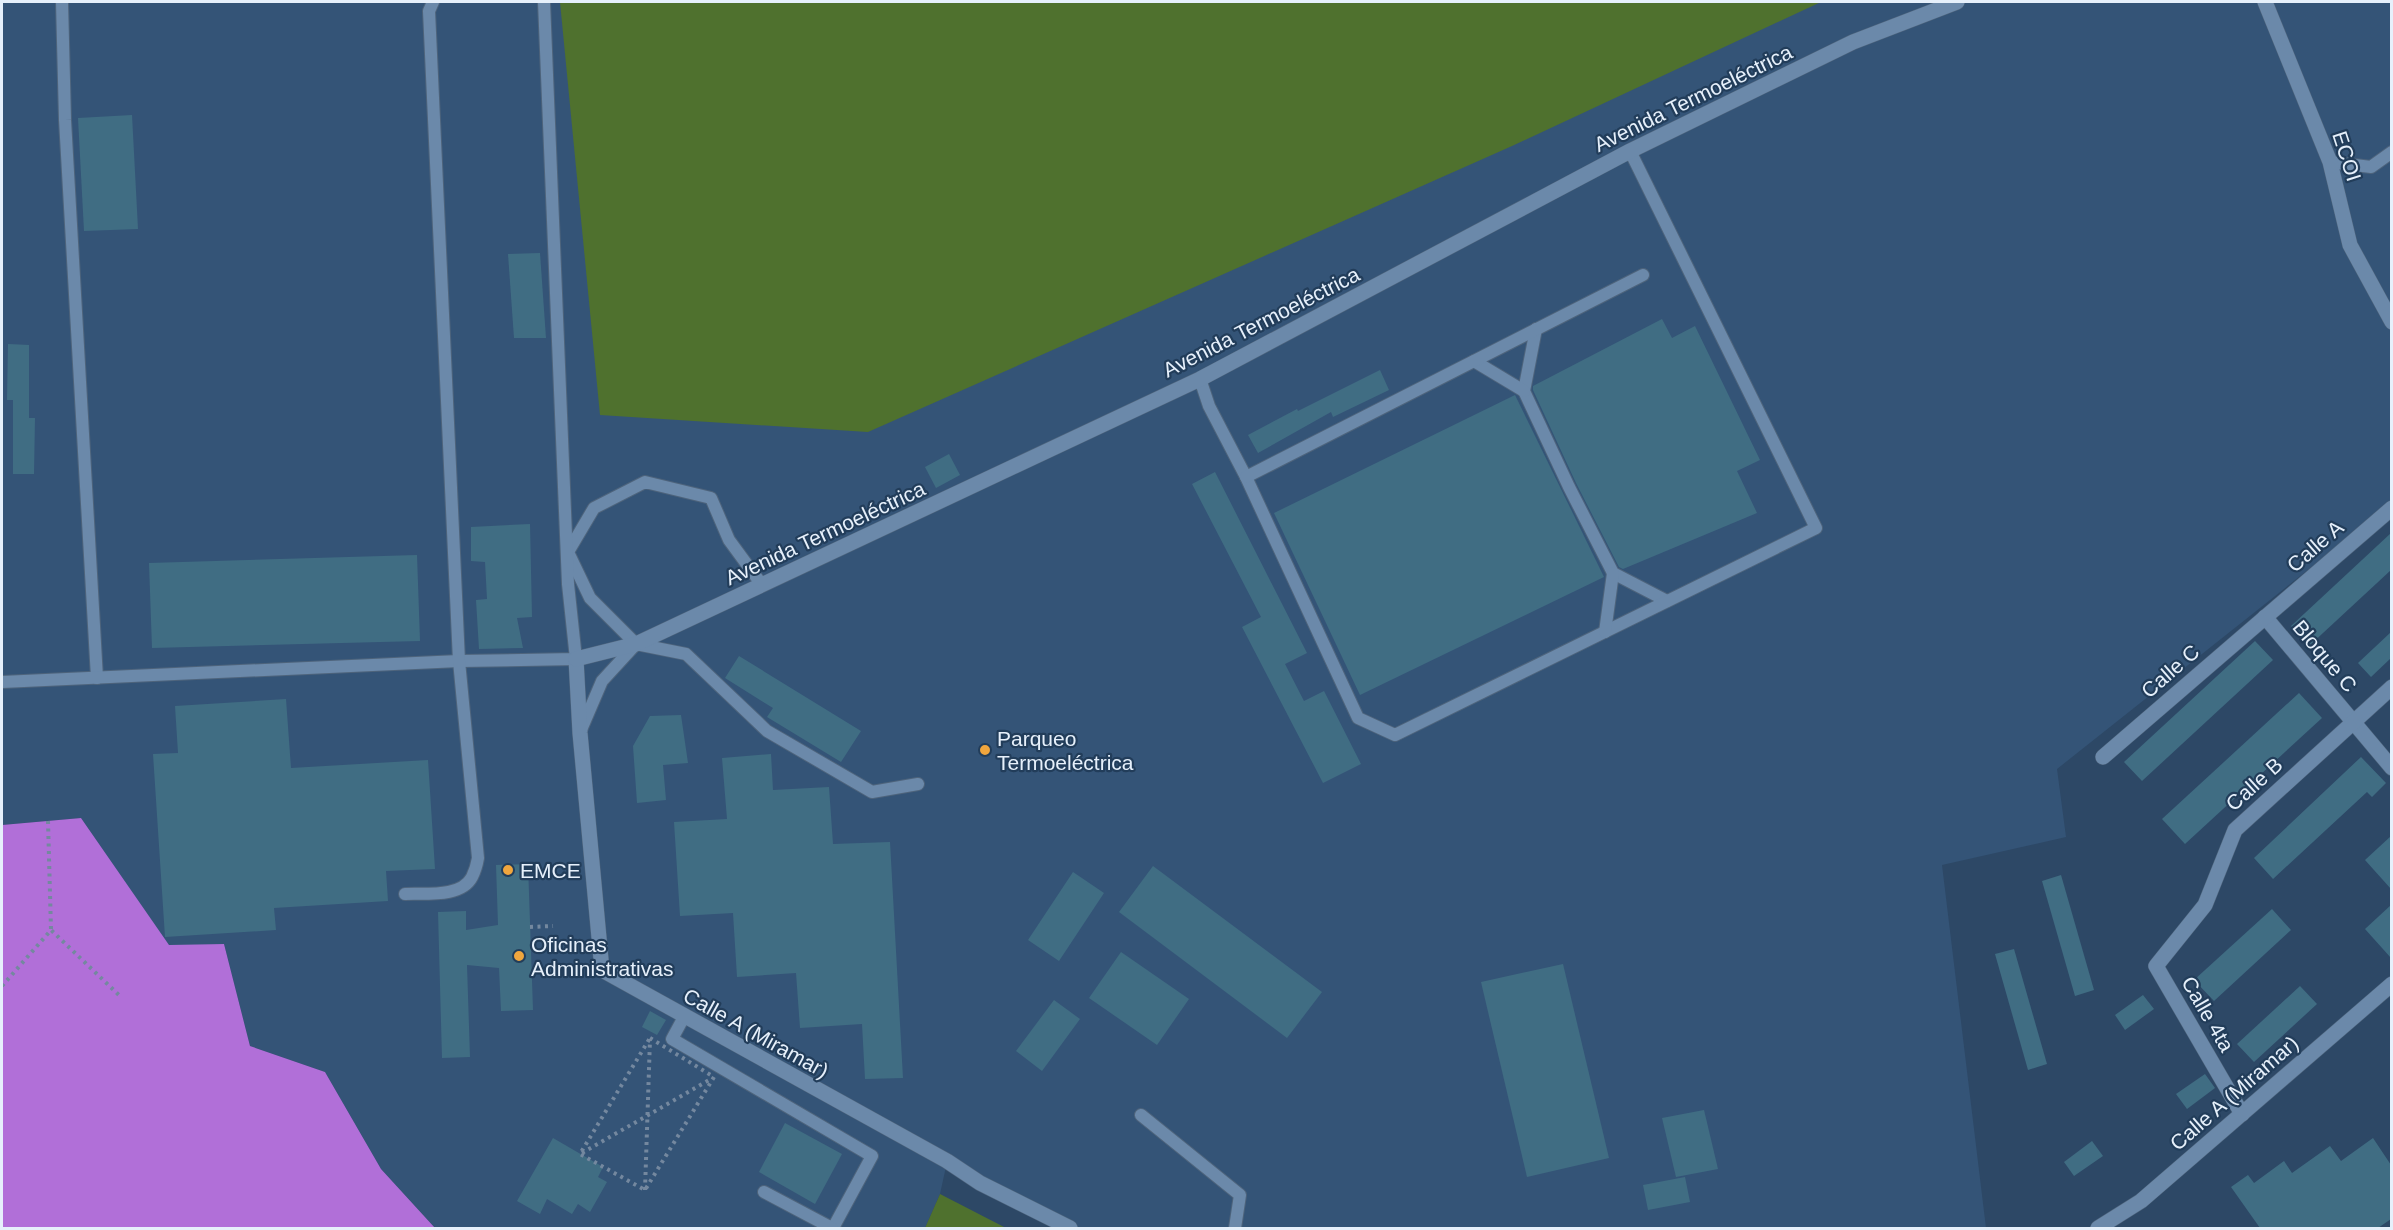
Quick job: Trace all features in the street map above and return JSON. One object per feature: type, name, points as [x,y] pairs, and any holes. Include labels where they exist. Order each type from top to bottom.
[{"type":"street","name":"Avenida Termoeléctrica","points":[[576,659],[636,644],[1200,379],[1630,151],[1853,42],[1957,2]]},
{"type":"street","name":"ECOI","points":[[2265,2],[2330,162],[2350,245],[2391,322]]},
{"type":"street","name":"Calle A","points":[[2265,617],[2391,508]]},
{"type":"street","name":"Bloque C","points":[[2265,617],[2391,768]]},
{"type":"street","name":"Calle C","points":[[2103,757],[2265,617]]},
{"type":"street","name":"Calle A (Miramar)","points":[[576,659],[580,733],[602,970],[947,1161],[980,1184],[1070,1228]]},
{"type":"street","name":"Calle B","points":[[2156,966],[2205,904],[2235,830],[2391,687]]},
{"type":"street","name":"Calle 4ta","points":[[2156,966],[2242,1114]]},
{"type":"street","name":"Calle A (Miramar)","points":[[2098,1228],[2141,1201],[2391,984]]},
{"type":"lane","points":[[62,2],[67,144],[97,678]]},
{"type":"lane","points":[[405,894],[450,891],[462,887],[472,878],[478,858],[459,661],[429,11],[433,2]]},
{"type":"lane","points":[[2,682],[459,661],[576,659],[568,584],[544,52],[544,2]]},
{"type":"lane","points":[[1200,379],[1209,406],[1246,477],[1358,718],[1395,735],[1816,528],[1630,151]]},
{"type":"lane","points":[[2330,162],[2371,167],[2391,152]]},
{"type":"lane","points":[[1246,477],[1643,275]]},
{"type":"lane","points":[[1524,391],[1536,329]]},
{"type":"lane","points":[[1474,361],[1524,391],[1613,573],[1605,632]]},
{"type":"lane","points":[[568,552],[594,508],[645,482],[711,498],[729,540],[762,585]]},
{"type":"lane","points":[[568,552],[590,598],[636,644],[686,654],[767,731],[872,792],[918,784]]},
{"type":"lane","points":[[1613,573],[1667,602]]},
{"type":"lane","points":[[580,733],[602,681],[636,644]]},
{"type":"lane","points":[[684,1017],[672,1039],[872,1155],[832,1228],[764,1192]]},
{"type":"lane","points":[[1141,1115],[1240,1195],[1235,1228]]},
{"type":"path","points":[[2,986],[51,930],[48,821]]},
{"type":"path","points":[[530,927],[553,926]]},
{"type":"path","points":[[51,930],[120,997]]},
{"type":"path","points":[[650,1038],[714,1077]]},
{"type":"path","points":[[645,1190],[650,1038]]},
{"type":"path","points":[[580,1154],[650,1038]]},
{"type":"path","points":[[580,1154],[714,1077]]},
{"type":"path","points":[[645,1190],[714,1077]]},
{"type":"path","points":[[580,1154],[645,1190]]},
{"type":"shaded area","points":[[2,2],[2391,2],[2391,504],[2057,769],[2066,837],[1942,865],[1986,1228],[1069,1228],[947,1162],[940,1194],[925,1228],[435,1228],[381,1169],[325,1072],[250,1046],[224,944],[169,946],[81,818],[2,825]]},
{"type":"shaded area","points":[[81,818],[169,945],[224,944],[250,1046],[325,1072],[381,1169],[435,1228],[2,1228],[2,825]]},
{"type":"green space","points":[[560,2],[1821,2],[1512,146],[868,432],[600,415]]},
{"type":"green space","points":[[940,1194],[1006,1228],[925,1228]]},
{"type":"building","points":[[132,115],[138,229],[84,231],[78,118]]},
{"type":"building","points":[[540,253],[546,338],[514,338],[508,254]]},
{"type":"building","points":[[1662,319],[1672,338],[1695,326],[1760,460],[1737,471],[1757,513],[1623,569],[1619,567],[1576,483],[1533,386]]},
{"type":"building","points":[[8,344],[29,345],[29,418],[35,418],[34,474],[13,474],[13,400],[7,400]]},
{"type":"building","points":[[1380,370],[1389,390],[1333,417],[1331,412],[1258,453],[1248,435]]},
{"type":"building","points":[[1515,395],[1604,577],[1360,695],[1274,513]]},
{"type":"building","points":[[949,454],[960,475],[936,488],[925,467]]},
{"type":"building","points":[[1215,472],[1307,653],[1285,664],[1304,701],[1324,691],[1361,764],[1323,783],[1242,627],[1261,617],[1192,484]]},
{"type":"building","points":[[530,524],[532,617],[517,618],[523,648],[479,649],[476,600],[487,599],[485,562],[471,561],[471,527]]},
{"type":"building","points":[[2391,533],[2391,570],[2309,646],[2291,626]]},
{"type":"building","points":[[417,555],[420,641],[152,648],[149,563]]},
{"type":"building","points":[[2391,632],[2391,658],[2371,677],[2358,663]]},
{"type":"building","points":[[2255,641],[2273,660],[2142,781],[2124,762]]},
{"type":"building","points":[[739,656],[861,731],[841,762],[767,717],[773,708],[725,678]]},
{"type":"building","points":[[2299,693],[2322,718],[2185,844],[2162,819]]},
{"type":"building","points":[[286,699],[291,768],[428,760],[435,869],[386,871],[388,901],[274,908],[276,930],[165,937],[153,754],[178,753],[175,706]]},
{"type":"building","points":[[681,715],[688,763],[663,765],[666,800],[637,803],[633,746],[650,716]]},
{"type":"building","points":[[771,754],[773,790],[829,787],[833,844],[890,842],[903,1078],[865,1079],[862,1024],[800,1028],[796,973],[737,977],[733,913],[680,916],[674,822],[727,819],[722,758]]},
{"type":"building","points":[[2361,757],[2386,783],[2372,797],[2367,792],[2273,879],[2254,858]]},
{"type":"building","points":[[2391,836],[2391,889],[2365,860]]},
{"type":"building","points":[[528,864],[533,1010],[501,1011],[499,968],[467,965],[470,1057],[442,1058],[438,912],[466,911],[466,930],[498,925],[496,865]]},
{"type":"building","points":[[1153,866],[1322,992],[1287,1038],[1119,912]]},
{"type":"building","points":[[1073,872],[1104,893],[1059,961],[1028,940]]},
{"type":"building","points":[[2061,875],[2094,990],[2075,996],[2042,881]]},
{"type":"building","points":[[2391,905],[2391,958],[2365,929]]},
{"type":"building","points":[[2272,909],[2291,930],[2214,1001],[2194,980]]},
{"type":"building","points":[[2014,949],[2047,1064],[2028,1070],[1995,954]]},
{"type":"building","points":[[1121,952],[1189,999],[1157,1045],[1089,998]]},
{"type":"building","points":[[1563,964],[1609,1158],[1527,1177],[1481,982]]},
{"type":"building","points":[[2300,986],[2317,1004],[2254,1062],[2237,1044]]},
{"type":"building","points":[[2143,995],[2154,1009],[2125,1030],[2115,1015]]},
{"type":"building","points":[[1054,1000],[1080,1019],[1042,1071],[1016,1051]]},
{"type":"building","points":[[650,1011],[666,1020],[657,1035],[642,1027]]},
{"type":"building","points":[[2205,1074],[2215,1088],[2187,1109],[2176,1094]]},
{"type":"building","points":[[1704,1110],[1718,1169],[1676,1177],[1662,1118]]},
{"type":"building","points":[[785,1123],[842,1154],[815,1204],[759,1172]]},
{"type":"building","points":[[553,1138],[603,1167],[598,1177],[607,1182],[590,1212],[578,1204],[572,1214],[547,1199],[540,1214],[517,1201]]},
{"type":"building","points":[[2373,1138],[2391,1165],[2391,1219],[2378,1228],[2260,1228],[2231,1187],[2248,1175],[2254,1183],[2284,1161],[2292,1173],[2330,1146],[2341,1161]]},
{"type":"building","points":[[2092,1141],[2103,1156],[2074,1176],[2064,1162]]},
{"type":"building","points":[[1685,1177],[1690,1202],[1648,1210],[1643,1185]]},
{"type":"place","name":"Parqueo Termoeléctrica","points":[[985,750]]},
{"type":"place","name":"EMCE","points":[[508,870]]},
{"type":"place","name":"Oficinas Administrativas","points":[[519,956]]}]
